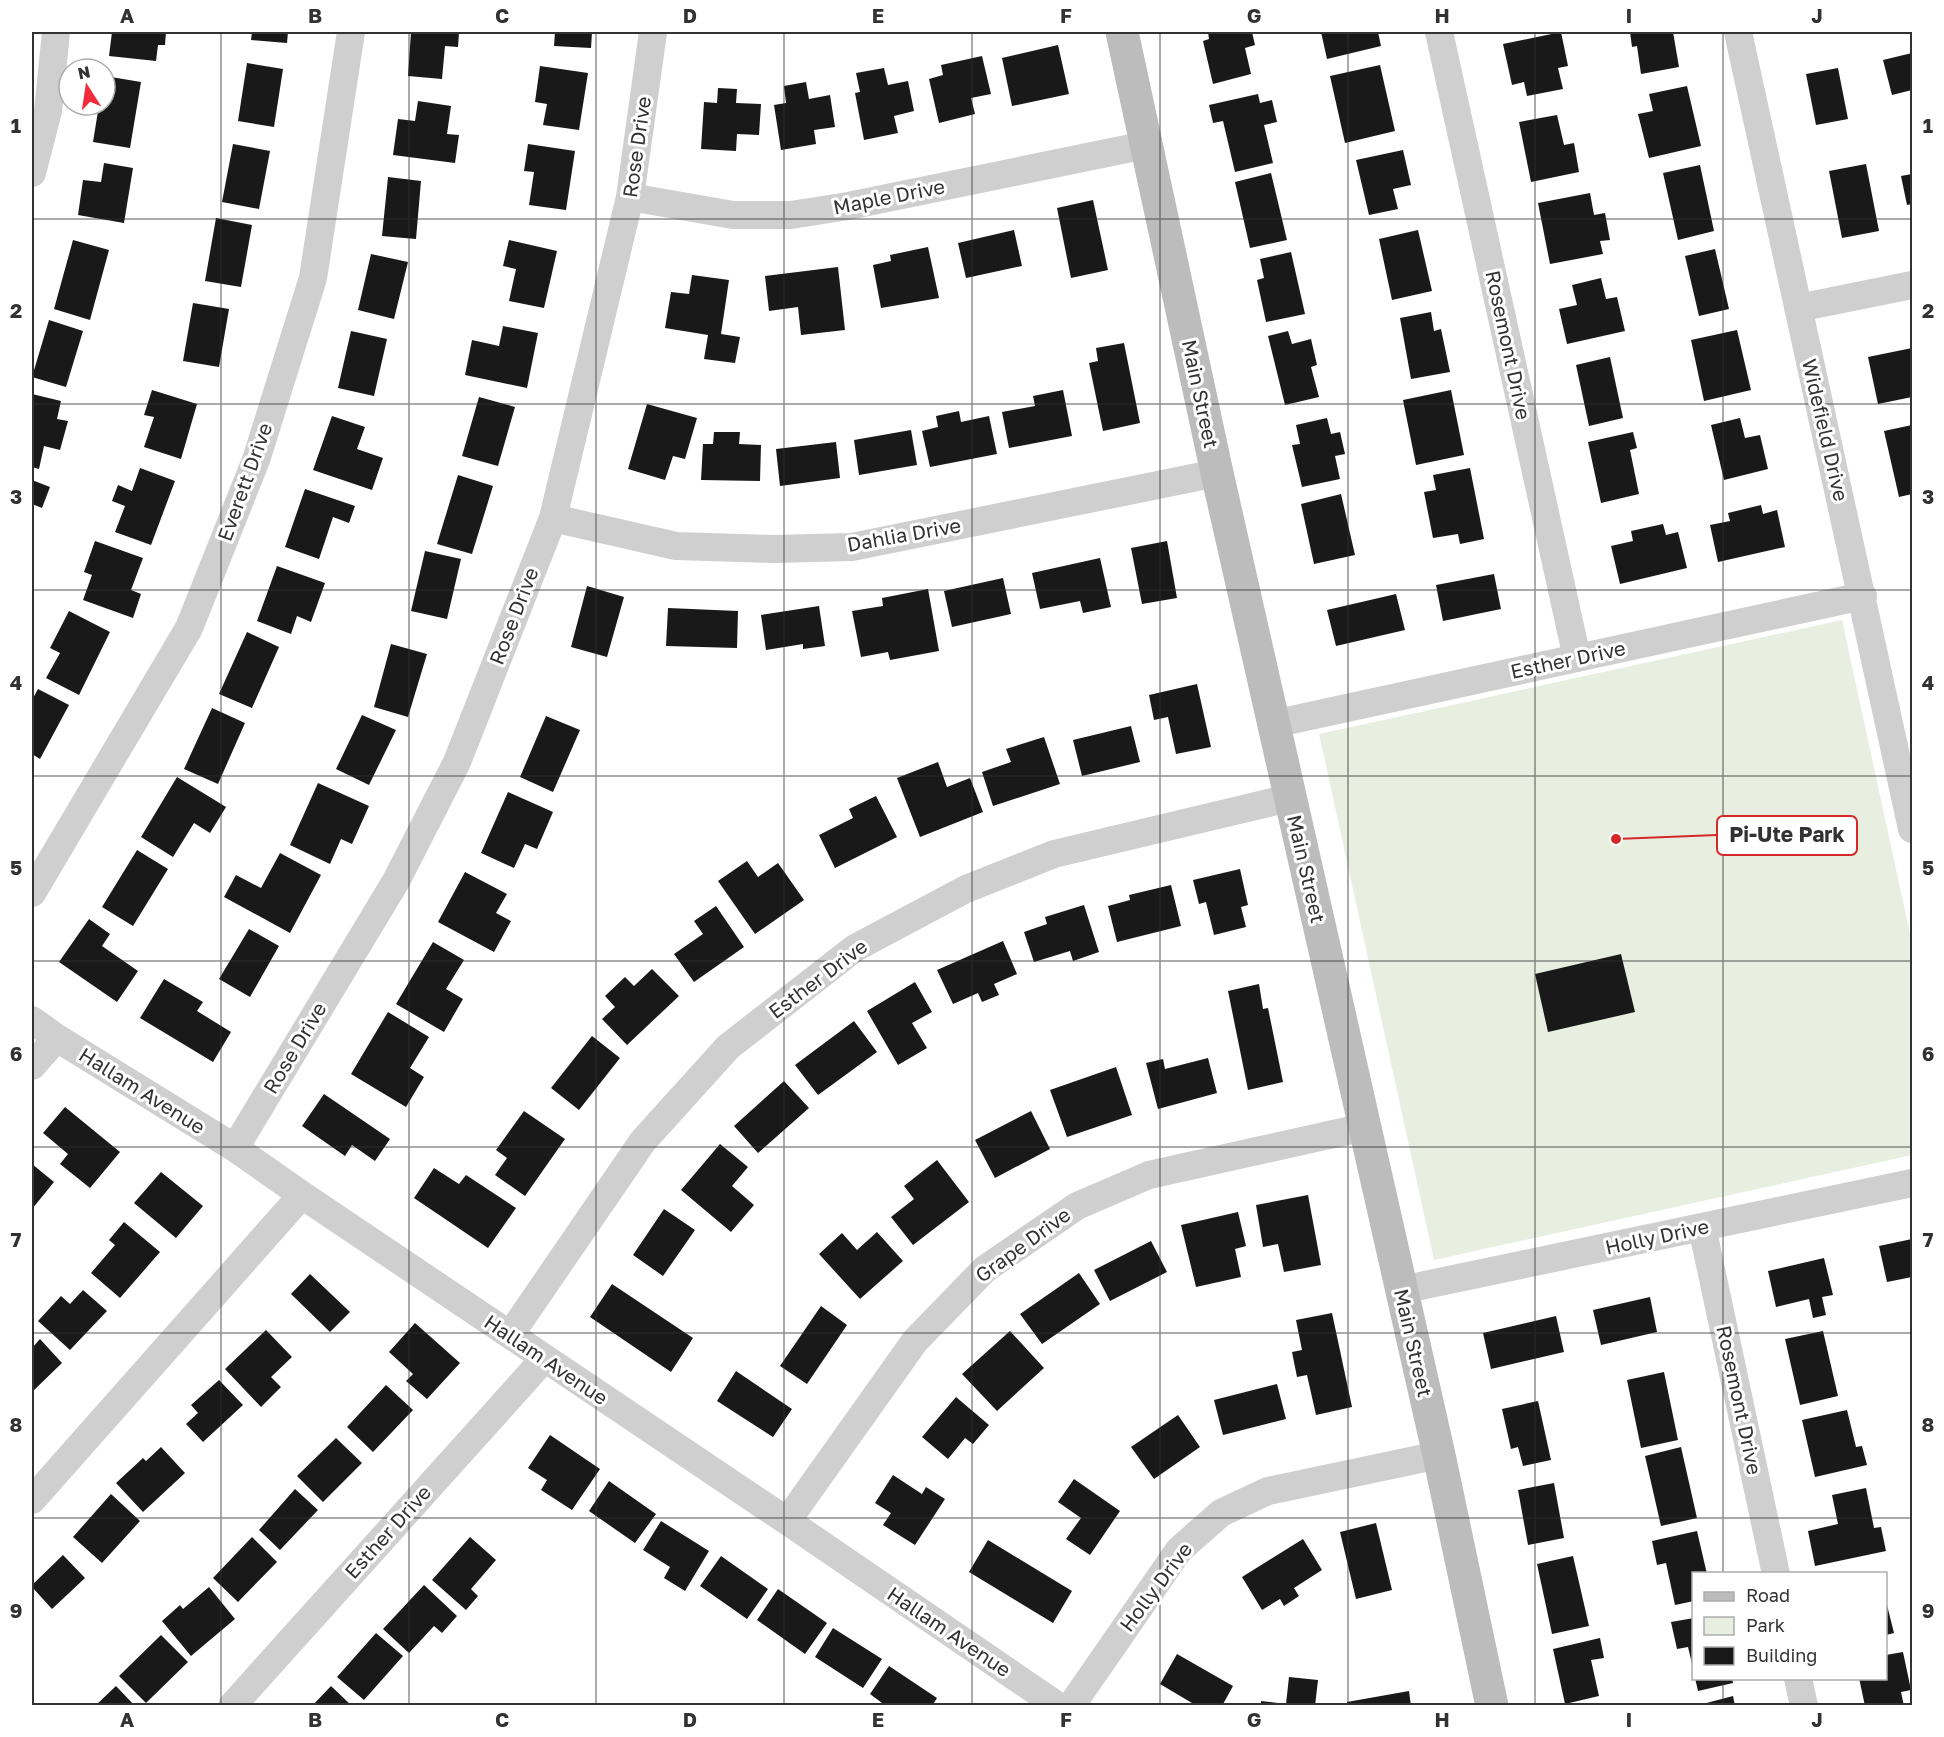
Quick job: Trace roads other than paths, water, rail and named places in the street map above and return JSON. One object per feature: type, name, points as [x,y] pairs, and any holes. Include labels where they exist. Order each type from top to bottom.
[{"type":"main road","name":"Main Street","points":[[1122,32],[1289,798],[1439,1455],[1492,1706]]},
{"type":"street","points":[[32,174],[48,111],[56,32]]},
{"type":"street","name":"Everett Drive","points":[[32,893],[189,628],[256,460],[313,278],[351,32]]},
{"type":"street","name":"Rose Drive","points":[[235,1148],[396,880],[457,762],[553,518],[630,197],[653,32]]},
{"type":"street","name":"Rosemont Drive","points":[[1439,32],[1577,658]]},
{"type":"street","name":"Widefield Drive","points":[[1738,32],[1863,596],[1912,829]]},
{"type":"street","name":"Maple Drive","points":[[630,197],[733,215],[791,215],[848,206],[1146,146]]},
{"type":"street","points":[[1798,308],[1912,285]]},
{"type":"street","name":"Dahlia Drive","points":[[553,518],[676,546],[774,549],[852,547],[1217,473]]},
{"type":"street","name":"Esther Drive","points":[[1274,724],[1863,596]]},
{"type":"street","name":"Esther Drive","points":[[510,1335],[643,1141],[728,1047],[855,948],[966,889],[1054,854],[1289,798]]},
{"type":"street","name":"Hallam Avenue","points":[[32,1020],[57,1038],[235,1148],[1058,1706]]},
{"type":"street","points":[[32,1066],[57,1038]]},
{"type":"street","name":"Grape Drive","points":[[787,1521],[915,1341],[985,1269],[1068,1212],[1149,1175],[1365,1127]]},
{"type":"street","name":"Holly Drive","points":[[1401,1290],[1912,1183]]},
{"type":"street","points":[[32,1500],[302,1195]]},
{"type":"street","name":"Rosemont Drive","points":[[1702,1227],[1776,1572]]},
{"type":"street","name":"Esther Drive","points":[[232,1706],[544,1359]]},
{"type":"street","name":"Holly Drive","points":[[1071,1706],[1179,1550],[1221,1513],[1268,1491],[1439,1455]]},
{"type":"street","points":[[1798,1680],[1804,1706]]},
{"type":"place","name":"Pi-Ute Park","points":[[1616,839]]}]
